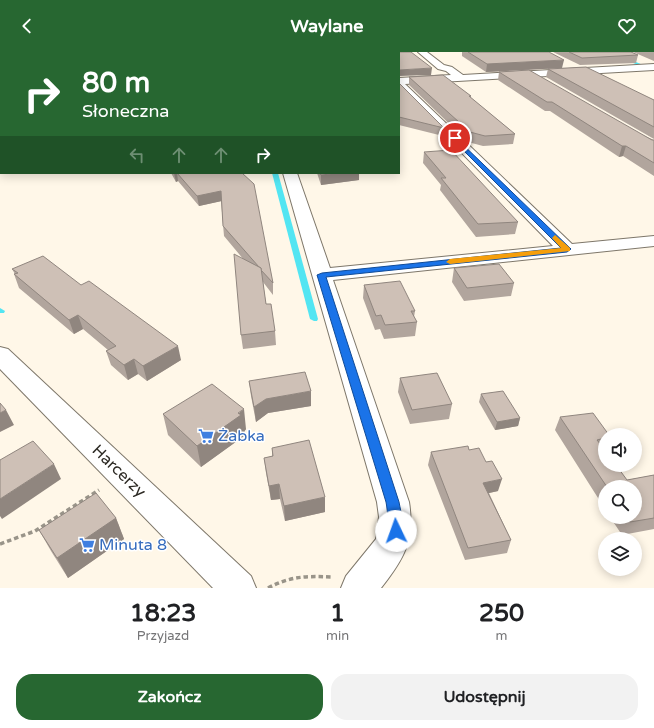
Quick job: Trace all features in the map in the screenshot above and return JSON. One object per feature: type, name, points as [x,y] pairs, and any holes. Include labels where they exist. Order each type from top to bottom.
[{"type":"street","points":[[422,52],[441,67],[449,68],[460,77]]},
{"type":"street","points":[[635,57],[654,66]]},
{"type":"street","points":[[559,61],[578,71]]},
{"type":"street","points":[[400,82],[654,66]]},
{"type":"street","points":[[530,74],[551,86]]},
{"type":"street","points":[[400,83],[567,249]]},
{"type":"street","points":[[290,174],[393,502],[396,517],[396,531],[387,553],[349,584]]},
{"type":"street","points":[[322,275],[654,241]]},
{"type":"street","name":"Harcerzy","points":[[0,355],[238,588]]},
{"type":"path","points":[[0,544],[35,531],[104,488]]},
{"type":"path","points":[[268,588],[283,580],[308,576],[327,576],[349,584]]},
{"type":"building","points":[[400,52],[411,52],[432,68],[400,70]]},
{"type":"building","points":[[468,52],[549,52],[564,60],[487,64]]},
{"type":"building","points":[[569,52],[631,52],[638,55],[582,58]]},
{"type":"building","points":[[586,67],[654,100],[654,127],[548,69]]},
{"type":"building","points":[[529,70],[654,140],[654,163],[626,146],[622,146],[552,102],[547,102],[499,72]]},
{"type":"building","points":[[443,75],[471,96],[469,96],[515,134],[485,136],[470,132],[409,77]]},
{"type":"building","points":[[400,84],[444,128],[400,117]]},
{"type":"building","points":[[451,150],[518,222],[478,224],[441,178],[446,178],[424,152]]},
{"type":"building","points":[[178,174],[243,174],[254,184],[273,283],[223,226],[221,191],[197,196]]},
{"type":"building","points":[[234,254],[261,268],[266,304],[271,304],[275,331],[241,335]]},
{"type":"building","points":[[43,256],[81,285],[89,281],[178,346],[143,366],[134,359],[124,365],[106,351],[116,346],[78,315],[69,320],[14,274],[18,273],[12,269]]},
{"type":"building","points":[[499,264],[514,283],[467,288],[454,268]]},
{"type":"building","points":[[400,281],[415,311],[411,311],[417,322],[385,325],[381,315],[376,316],[364,285]]},
{"type":"building","points":[[305,372],[311,391],[266,399],[254,407],[249,381]]},
{"type":"building","points":[[437,373],[452,404],[412,410],[400,378]]},
{"type":"building","points":[[212,384],[244,409],[238,413],[241,415],[197,446],[163,414]]},
{"type":"building","points":[[503,391],[520,418],[497,422],[481,394]]},
{"type":"building","points":[[0,403],[6,410],[0,413]]},
{"type":"building","points":[[593,413],[604,428],[598,428],[598,472],[621,472],[627,480],[602,480],[560,417]]},
{"type":"building","points":[[309,440],[325,497],[284,506],[279,484],[269,486],[264,458],[273,456],[272,448]]},
{"type":"building","points":[[33,441],[54,464],[0,499],[0,460]]},
{"type":"building","points":[[468,446],[469,450],[479,448],[486,462],[492,461],[502,479],[483,483],[511,540],[468,548],[431,452]]},
{"type":"building","points":[[654,475],[654,518],[642,520],[642,480],[627,480]]},
{"type":"building","points":[[96,493],[116,518],[57,558],[39,530]]},
{"type":"waterway","points":[[610,52],[641,65]]},
{"type":"waterway","points":[[275,174],[314,319]]},
{"type":"slow traffic","points":[[450,262],[567,249],[555,238]]},
{"type":"place","name":"Żabka","points":[[206,436]]},
{"type":"place","name":"Minuta 8","points":[[87,545]]},
{"type":"route","points":[[396,531],[396,517],[393,502],[322,275],[567,249],[455,138]]}]
